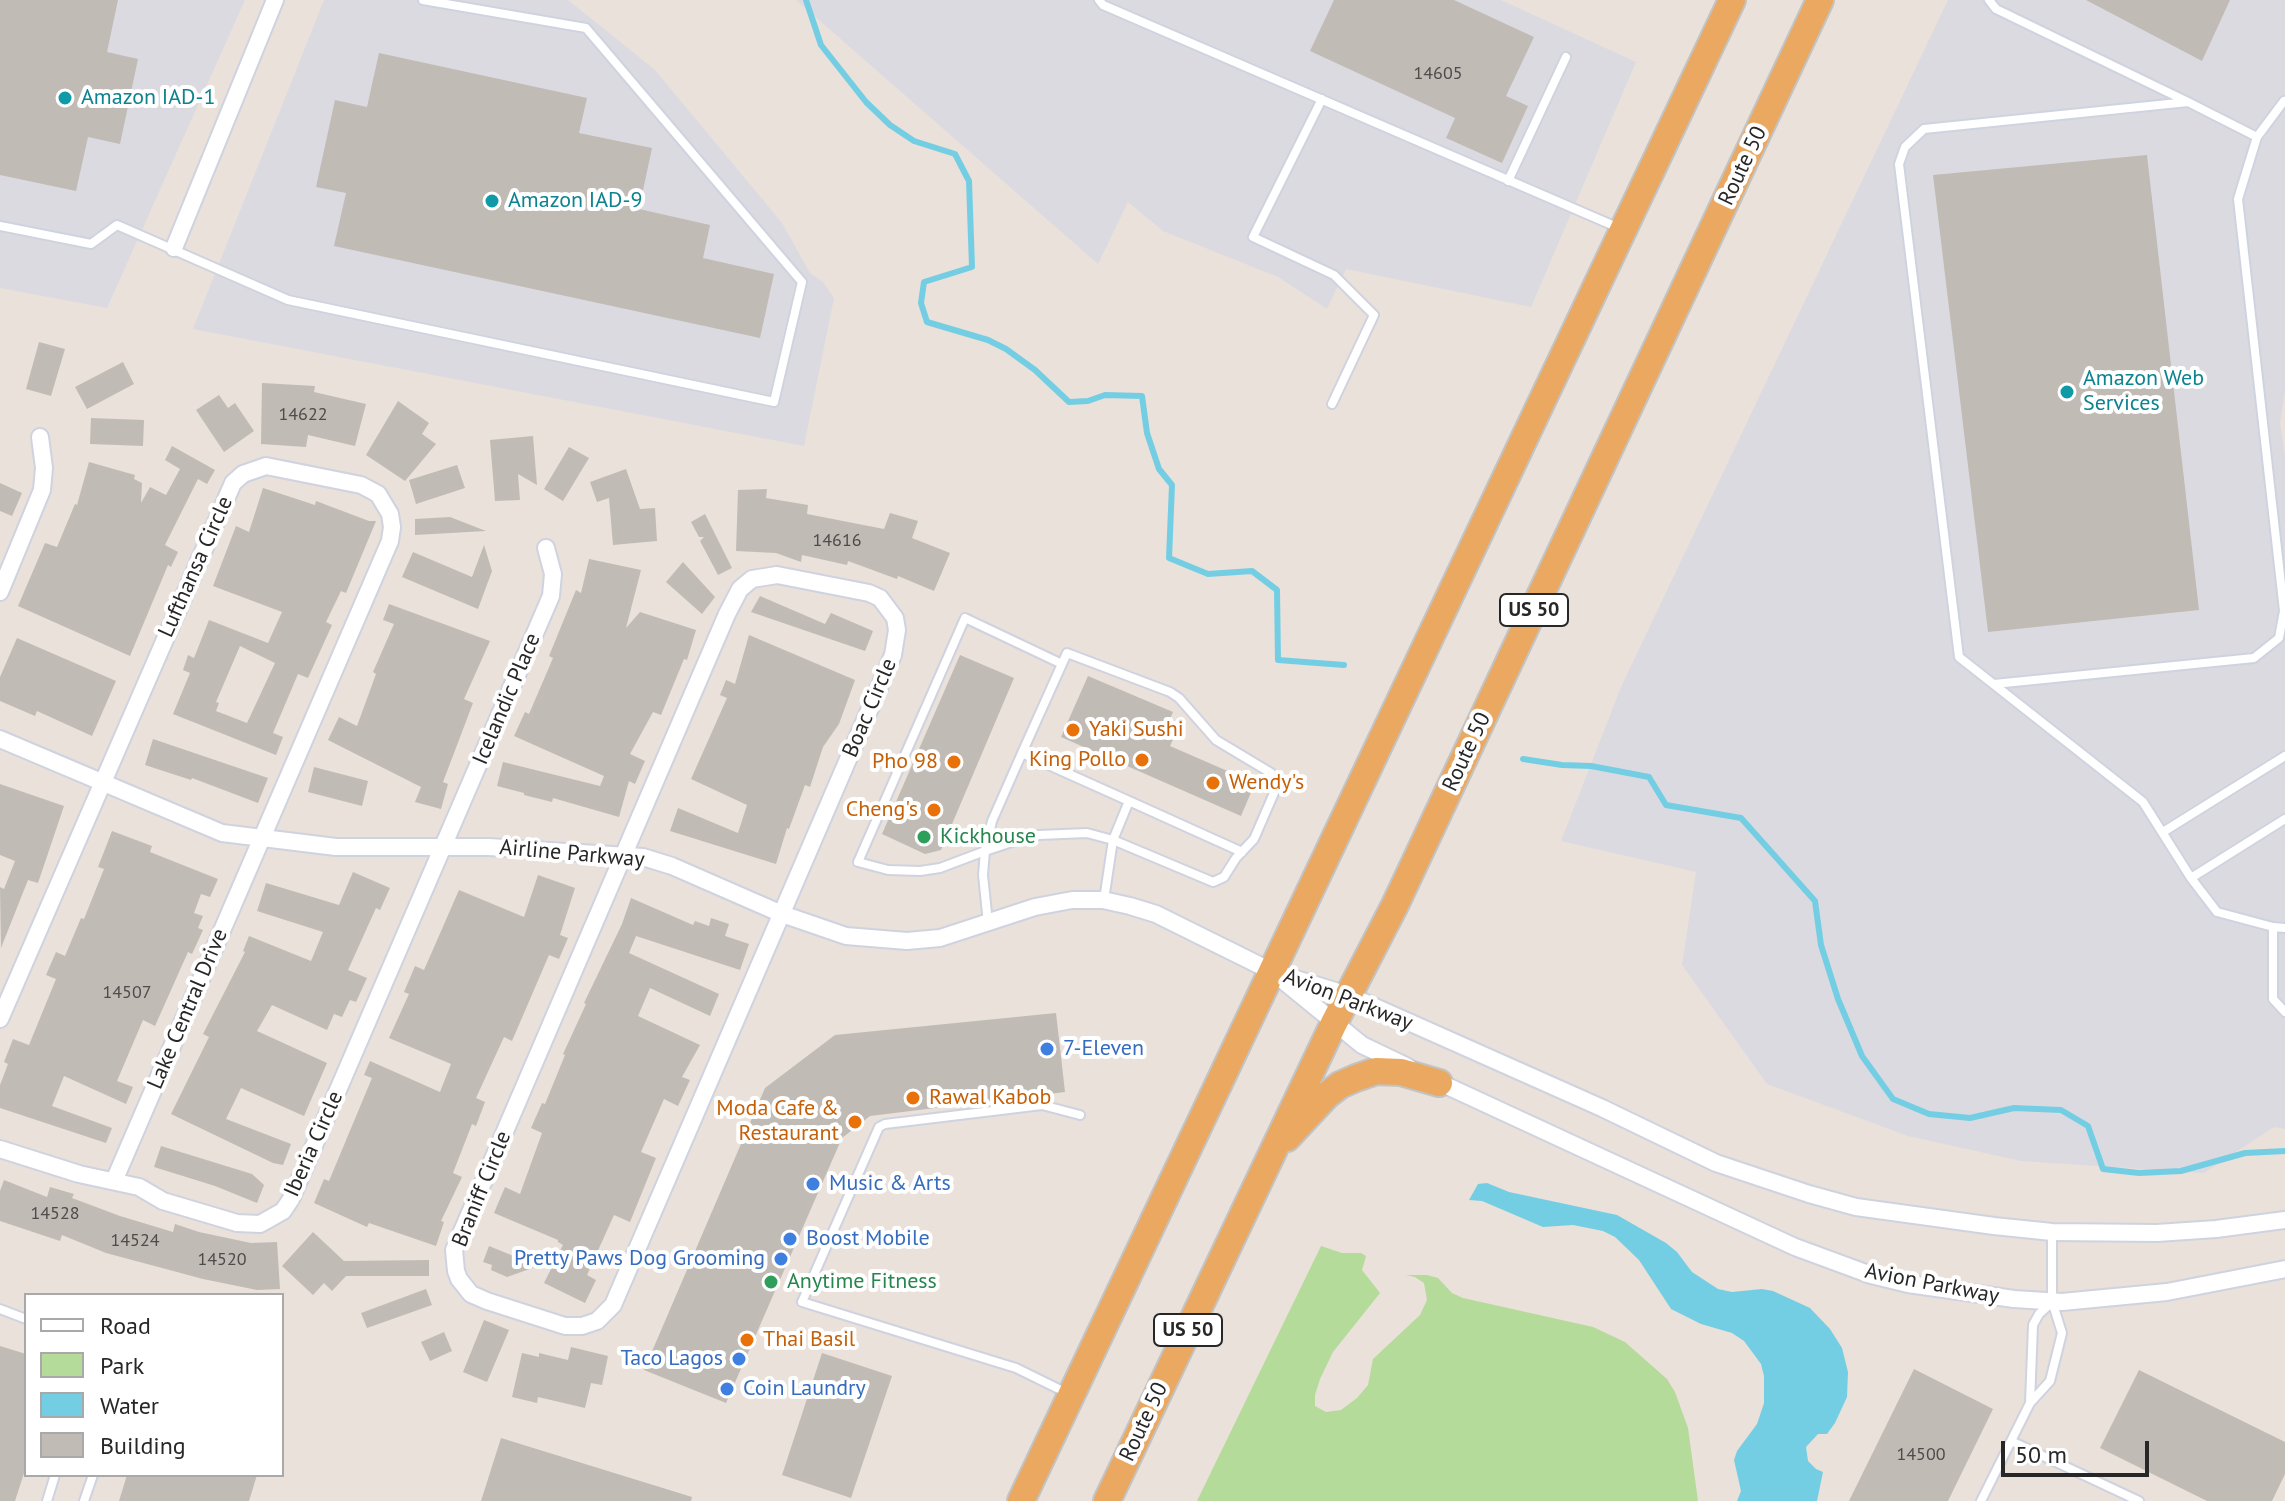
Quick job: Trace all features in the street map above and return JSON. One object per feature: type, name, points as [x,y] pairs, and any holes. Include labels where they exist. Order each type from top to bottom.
[{"type":"highway","points":[[1021,1501],[1732,0]]},
{"type":"highway","name":"Route 50","points":[[1107,1501],[1334,1023],[1395,905],[1820,0]]},
{"type":"highway","points":[[1269,1159],[1327,1095],[1340,1085],[1376,1071],[1401,1072],[1439,1083]]},
{"type":"street","points":[[174,248],[275,0]]},
{"type":"street","points":[[0,592],[42,490],[44,468],[40,437]]},
{"type":"street","name":"Lufthansa Circle","points":[[102,783],[233,483],[243,474],[266,466],[371,489],[385,502],[390,514],[390,541],[262,838]]},
{"type":"street","name":"Icelandic Place","points":[[443,847],[551,596],[553,574],[546,548]]},
{"type":"street","name":"Boac Circle","points":[[622,856],[740,589],[752,579],[777,575],[869,593],[888,607],[895,618],[897,630],[893,655],[782,914]]},
{"type":"street","name":"Airline Parkway","points":[[0,739],[222,833],[336,847],[489,847],[643,857],[831,932],[878,941],[940,938],[1035,907],[1072,900],[1103,900],[1156,914],[1273,972]]},
{"type":"street","points":[[0,1019],[102,783]]},
{"type":"street","name":"Lake Central Drive","points":[[114,1181],[262,838]]},
{"type":"street","name":"Iberia Circle","points":[[0,1149],[79,1174],[139,1187],[163,1201],[237,1223],[260,1224],[283,1211],[291,1199],[443,847]]},
{"type":"street","name":"Braniff Circle","points":[[622,856],[454,1250],[459,1279],[471,1294],[487,1301],[565,1326],[582,1326],[597,1321],[613,1305],[782,914]]},
{"type":"street","name":"Avion Parkway","points":[[1273,972],[1348,995],[1602,1108],[1716,1163],[1856,1207],[2052,1232],[2157,1233],[2285,1220]]},
{"type":"street","name":"Avion Parkway","points":[[1273,972],[1362,1045],[1439,1083],[1754,1229],[1834,1262],[1908,1284],[2014,1299],[2107,1299],[2167,1292],[2285,1269]]},
{"type":"lane","points":[[0,226],[91,244],[117,225],[288,300],[774,402],[802,282],[586,28],[423,0]]},
{"type":"lane","points":[[1099,0],[1103,5],[1624,230]]},
{"type":"lane","points":[[1989,0],[1996,9],[2257,137]]},
{"type":"lane","points":[[1508,181],[1566,57]]},
{"type":"lane","points":[[1322,99],[1253,237],[1334,275],[1374,315],[1332,404]]},
{"type":"lane","points":[[1994,684],[2254,658],[2279,638],[2284,611],[2238,199],[2257,137],[2285,100]]},
{"type":"lane","points":[[2188,102],[1924,129],[1905,147],[1899,164],[1959,657],[2143,802],[2191,878],[2217,912],[2285,928]]},
{"type":"lane","points":[[988,923],[983,875],[985,851],[992,821],[1067,653],[1179,698],[1216,740],[1271,773],[1274,793],[1254,839],[1224,877],[1213,882],[1113,840],[1087,833],[1039,835],[985,851],[940,868],[920,871],[888,870],[858,862],[965,618],[1062,664]]},
{"type":"lane","points":[[1022,753],[1242,852]]},
{"type":"lane","points":[[2163,832],[2285,756]]},
{"type":"lane","points":[[1103,900],[1113,840],[1129,801]]},
{"type":"lane","points":[[2191,878],[2285,819]]},
{"type":"lane","points":[[2273,927],[2273,999],[2285,1012]]},
{"type":"lane","points":[[1072,1395],[1016,1368],[802,1302],[879,1127],[1042,1105],[1080,1115]]},
{"type":"lane","points":[[1981,1501],[2030,1403],[2050,1381],[2062,1333],[2052,1301],[2052,1232]]},
{"type":"lane","points":[[2030,1403],[2033,1325],[2052,1301]]},
{"type":"lane","points":[[0,1309],[24,1318]]},
{"type":"lane","points":[[2011,1441],[2139,1501]]},
{"type":"lane","points":[[47,1501],[54,1477]]},
{"type":"lane","points":[[84,1501],[92,1477]]},
{"type":"shaded area","points":[[0,0],[245,0],[107,308],[0,288]]},
{"type":"shaded area","points":[[324,0],[568,0],[654,69],[782,223],[810,273],[823,282],[834,298],[804,446],[193,329]]},
{"type":"shaded area","points":[[796,0],[1501,0],[1636,62],[1531,307],[1346,269],[1327,309],[1278,277],[1163,231],[1128,202],[1098,264]]},
{"type":"shaded area","name":"Amazon Web Services","points":[[1948,0],[2285,0],[2285,391],[2280,423],[2285,456],[2285,1129],[2274,1127],[2204,1173],[2021,1161],[1908,1136],[1767,1084],[1682,965],[1696,872],[1561,841],[1621,687]]},
{"type":"green space","points":[[1321,1246],[1366,1256],[1362,1270],[1380,1293],[1333,1352],[1320,1379],[1315,1406],[1326,1412],[1341,1410],[1357,1398],[1368,1385],[1373,1359],[1420,1315],[1427,1300],[1424,1283],[1406,1275],[1427,1275],[1438,1278],[1452,1293],[1463,1298],[1593,1327],[1625,1342],[1667,1379],[1675,1392],[1688,1428],[1698,1501],[1197,1501]]},
{"type":"water","points":[[1487,1183],[1509,1192],[1617,1215],[1666,1243],[1692,1272],[1718,1289],[1732,1292],[1773,1291],[1810,1308],[1830,1329],[1842,1348],[1848,1372],[1847,1397],[1835,1423],[1827,1434],[1818,1434],[1806,1447],[1808,1461],[1823,1472],[1817,1501],[1737,1501],[1741,1491],[1734,1460],[1757,1424],[1764,1403],[1761,1364],[1744,1341],[1732,1333],[1701,1324],[1671,1309],[1639,1260],[1615,1237],[1603,1231],[1573,1225],[1543,1227],[1482,1201],[1469,1200],[1478,1184]]},
{"type":"building","name":"Amazon IAD-1","points":[[0,0],[118,0],[107,52],[138,59],[120,144],[88,137],[76,191],[0,175]]},
{"type":"building","points":[[1334,0],[1454,0],[1534,37],[1506,96],[1528,106],[1502,163],[1446,138],[1455,118],[1310,51]]},
{"type":"building","points":[[2086,0],[2230,0],[2202,61]]},
{"type":"building","name":"Amazon IAD-9","points":[[379,53],[587,98],[579,133],[652,148],[639,209],[710,225],[703,258],[774,274],[760,338],[334,246],[346,193],[316,187],[335,100],[367,107]]},
{"type":"building","name":"Amazon Web Services","points":[[2147,155],[2199,610],[1988,632],[1933,175]]},
{"type":"building","points":[[39,342],[65,349],[51,396],[26,389]]},
{"type":"building","points":[[123,362],[134,384],[87,409],[75,387]]},
{"type":"building","points":[[262,383],[315,386],[314,392],[366,404],[355,446],[308,435],[306,447],[261,444]]},
{"type":"building","points":[[219,395],[228,408],[235,403],[254,431],[224,452],[196,410]]},
{"type":"building","points":[[398,401],[429,423],[422,434],[436,444],[405,481],[366,455]]},
{"type":"building","points":[[91,418],[144,420],[143,446],[90,444]]},
{"type":"building","points":[[533,436],[537,485],[518,474],[520,500],[495,501],[490,440]]},
{"type":"building","points":[[172,446],[215,470],[207,484],[198,479],[165,545],[178,552],[171,567],[168,565],[130,656],[18,606],[45,543],[57,547],[77,505],[89,462],[135,475],[134,479],[142,483],[141,503],[150,487],[166,495],[180,469],[165,460]]},
{"type":"building","points":[[569,447],[589,458],[563,501],[544,489]]},
{"type":"building","points":[[457,465],[465,488],[416,504],[409,480]]},
{"type":"building","points":[[626,469],[640,509],[655,508],[657,541],[613,545],[609,498],[597,502],[590,482]]},
{"type":"building","points":[[0,483],[22,493],[12,516],[0,511]]},
{"type":"building","points":[[263,488],[376,521],[346,593],[341,591],[326,622],[332,625],[308,678],[298,674],[273,733],[283,737],[276,755],[173,714],[190,673],[183,670],[188,655],[194,658],[209,620],[268,643],[282,612],[213,586],[236,526],[249,532]],"holes":[[[240,646],[275,663],[247,723],[216,711],[219,703],[216,702]]]},
{"type":"building","points":[[767,489],[766,498],[808,505],[807,514],[884,529],[890,513],[918,521],[912,538],[950,553],[934,591],[848,561],[847,565],[802,555],[801,562],[776,553],[736,551],[738,490]]},
{"type":"building","points":[[705,514],[732,568],[718,575],[700,541],[704,537],[699,537],[691,522]]},
{"type":"building","points":[[450,517],[486,531],[415,535],[415,519]]},
{"type":"building","points":[[484,545],[492,571],[478,609],[402,577],[413,552],[472,577]]},
{"type":"building","points":[[589,559],[641,570],[626,628],[640,612],[696,630],[687,660],[684,659],[661,715],[653,712],[630,754],[645,761],[635,784],[629,781],[619,817],[497,786],[503,762],[600,786],[604,776],[514,736],[525,712],[529,714],[553,658],[549,656],[576,590],[581,593]]},
{"type":"building","points":[[683,562],[715,597],[702,614],[666,582]]},
{"type":"building","points":[[760,596],[825,624],[831,613],[873,631],[865,651],[751,612]]},
{"type":"building","points":[[389,604],[490,641],[464,699],[473,703],[443,782],[448,784],[441,809],[415,802],[421,787],[328,740],[339,717],[357,726],[376,674],[373,672],[394,624],[383,620]]},
{"type":"building","points":[[749,635],[855,680],[839,724],[823,747],[810,787],[805,785],[776,864],[670,831],[678,808],[738,833],[747,805],[691,779],[727,698],[720,695],[726,680],[735,684]]},
{"type":"building","points":[[17,638],[116,681],[92,736],[37,711],[35,716],[0,701],[0,677]]},
{"type":"building","points":[[960,655],[1014,678],[941,850],[925,854],[882,834]]},
{"type":"building","points":[[1088,676],[1173,712],[1168,724],[1178,729],[1170,746],[1255,783],[1241,816],[1061,737]]},
{"type":"building","points":[[153,739],[268,778],[258,803],[192,778],[145,765]]},
{"type":"building","points":[[314,767],[368,781],[362,806],[308,792]]},
{"type":"building","points":[[0,784],[64,806],[38,883],[28,880],[1,948],[0,887],[4,889],[15,861],[0,855]]},
{"type":"building","points":[[112,831],[152,846],[150,852],[218,879],[210,897],[201,894],[194,913],[203,916],[198,928],[203,930],[192,954],[188,952],[155,1026],[143,1020],[117,1081],[133,1087],[126,1104],[64,1076],[52,1106],[112,1128],[106,1143],[0,1108],[0,1085],[8,1064],[4,1062],[13,1039],[29,1045],[56,979],[46,975],[56,952],[65,956],[81,918],[84,919],[104,869],[98,867]]},
{"type":"building","points":[[353,872],[390,888],[380,910],[376,908],[348,970],[367,978],[356,1002],[350,1000],[342,1017],[334,1014],[327,1030],[272,1005],[257,1031],[327,1063],[304,1116],[241,1088],[226,1119],[291,1144],[283,1165],[171,1114],[209,1037],[203,1034],[245,952],[249,936],[311,961],[323,932],[257,911],[266,883],[339,905]]},
{"type":"building","points":[[538,875],[575,888],[560,935],[568,938],[559,959],[549,955],[512,1041],[504,1037],[476,1098],[485,1102],[476,1126],[472,1124],[453,1173],[462,1177],[441,1221],[444,1222],[436,1246],[369,1223],[367,1227],[314,1203],[324,1179],[329,1181],[372,1078],[364,1075],[370,1061],[440,1092],[451,1064],[389,1038],[409,994],[404,992],[415,966],[424,970],[459,890],[524,917]]},
{"type":"building","points":[[631,898],[693,925],[695,921],[709,926],[711,918],[729,924],[725,936],[749,944],[740,970],[636,936],[629,953],[719,994],[710,1016],[650,988],[638,1016],[700,1045],[682,1077],[690,1080],[678,1106],[664,1099],[641,1152],[656,1158],[630,1222],[614,1215],[587,1275],[596,1280],[585,1303],[544,1283],[563,1245],[558,1240],[494,1213],[505,1187],[520,1194],[542,1133],[531,1128],[542,1103],[545,1104],[584,1003],[622,924]]},
{"type":"building","points":[[1056,1013],[1065,1092],[870,1116],[842,1138],[726,1403],[644,1370],[765,1088],[835,1035]]},
{"type":"building","points":[[161,1146],[252,1174],[264,1185],[257,1203],[154,1167]]},
{"type":"building","points":[[4,1180],[47,1197],[50,1187],[74,1194],[72,1198],[173,1232],[175,1224],[251,1243],[277,1242],[280,1289],[257,1290],[203,1279],[106,1253],[62,1235],[60,1241],[0,1221],[0,1191]]},
{"type":"building","points":[[313,1232],[344,1261],[429,1260],[429,1276],[346,1276],[332,1291],[324,1283],[313,1295],[282,1266]]},
{"type":"building","points":[[489,1246],[538,1266],[507,1277],[491,1270],[492,1265],[483,1262]]},
{"type":"building","points":[[426,1289],[432,1305],[367,1328],[361,1313]]},
{"type":"building","points":[[484,1320],[509,1330],[487,1382],[463,1372]]},
{"type":"building","points":[[444,1332],[452,1351],[430,1361],[421,1342]]},
{"type":"building","points":[[0,1346],[24,1353],[24,1473],[15,1501],[0,1501]]},
{"type":"building","points":[[571,1347],[608,1356],[602,1385],[591,1383],[585,1408],[538,1397],[537,1403],[512,1397],[522,1353],[539,1357],[539,1353],[568,1360]]},
{"type":"building","points":[[822,1353],[892,1376],[851,1498],[782,1475]]},
{"type":"building","points":[[1914,1369],[1993,1409],[1948,1501],[1849,1501]]},
{"type":"building","points":[[2139,1370],[2285,1442],[2285,1474],[2272,1501],[2207,1501],[2100,1448]]},
{"type":"building","points":[[501,1438],[692,1497],[691,1501],[481,1501]]},
{"type":"building","points":[[126,1477],[256,1477],[249,1501],[119,1501]]},
{"type":"waterway","points":[[806,0],[821,45],[866,102],[890,125],[914,141],[955,154],[969,181],[972,267],[924,282],[921,303],[927,322],[988,340],[1006,349],[1035,370],[1069,402],[1088,401],[1105,395],[1142,396],[1147,433],[1159,469],[1172,485],[1169,558],[1208,574],[1252,571],[1277,590],[1278,660],[1344,665]]},
{"type":"waterway","points":[[1523,759],[1591,766],[1649,777],[1666,805],[1741,818],[1815,901],[1821,945],[1838,999],[1862,1056],[1893,1099],[1929,1114],[1970,1118],[2014,1108],[2061,1110],[2088,1126],[2103,1169],[2139,1173],[2181,1171],[2245,1153],[2285,1151]]},
{"type":"place","name":"Amazon IAD-1","points":[[65,98]]},
{"type":"place","name":"Amazon IAD-9","points":[[492,201]]},
{"type":"place","name":"Amazon Web Services","points":[[2067,392]]},
{"type":"place","name":"Yaki Sushi","points":[[1073,730]]},
{"type":"place","name":"King Pollo","points":[[1142,760]]},
{"type":"place","name":"Pho 98","points":[[954,762]]},
{"type":"place","name":"Wendy's","points":[[1213,783]]},
{"type":"place","name":"Cheng's","points":[[934,810]]},
{"type":"place","name":"Kickhouse","points":[[924,837]]},
{"type":"place","name":"7-Eleven","points":[[1047,1049]]},
{"type":"place","name":"Rawal Kabob","points":[[913,1098]]},
{"type":"place","name":"Moda Cafe & Restaurant","points":[[855,1122]]},
{"type":"place","name":"Music & Arts","points":[[813,1184]]},
{"type":"place","name":"Boost Mobile","points":[[790,1239]]},
{"type":"place","name":"Pretty Paws Dog Grooming","points":[[781,1259]]},
{"type":"place","name":"Anytime Fitness","points":[[771,1282]]},
{"type":"place","name":"Thai Basil","points":[[747,1340]]},
{"type":"place","name":"Taco Lagos","points":[[739,1359]]},
{"type":"place","name":"Coin Laundry","points":[[727,1389]]}]
